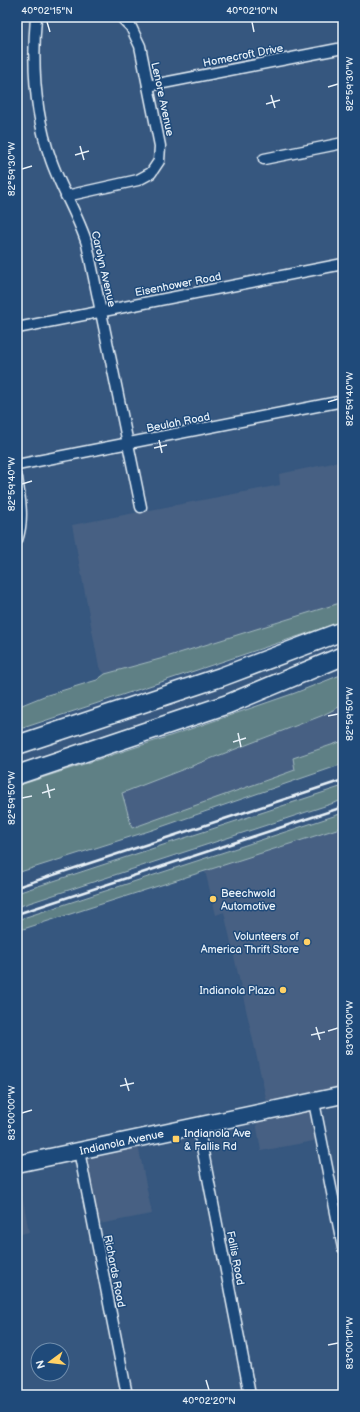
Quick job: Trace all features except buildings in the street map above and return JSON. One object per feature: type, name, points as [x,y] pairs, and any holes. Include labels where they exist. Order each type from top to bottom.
[{"type":"highway","points":[[17,745],[221,677],[343,631]]},
{"type":"highway","points":[[17,775],[228,704],[343,656]]},
{"type":"main road","name":"Indianola Avenue","points":[[17,1164],[343,1095]]},
{"type":"street","name":"Carolyn Avenue","points":[[36,17],[34,44],[37,94],[43,126],[51,159],[88,244],[141,507]]},
{"type":"street","name":"Lenore Avenue","points":[[66,196],[138,180],[151,173],[159,161],[160,146],[140,46],[131,27],[121,17]]},
{"type":"street","name":"Homecroft Drive","points":[[148,86],[343,48]]},
{"type":"street","points":[[264,159],[343,143]]},
{"type":"street","name":"Eisenhower Road","points":[[17,328],[343,264]]},
{"type":"street","name":"Beulah Road","points":[[17,465],[343,401]]},
{"type":"street","points":[[17,478],[21,522],[17,540]]},
{"type":"street","points":[[314,1102],[343,1248]]},
{"type":"street","name":"Fallis Road","points":[[198,1126],[250,1395]]},
{"type":"street","name":"Richards Road","points":[[79,1151],[127,1395]]},
{"type":"shaded area","points":[[343,461],[343,602],[160,659],[105,674],[99,667],[72,525],[280,485],[279,474]]},
{"type":"shaded area","points":[[343,705],[343,741],[293,758],[296,770],[132,828],[122,793],[321,716]]},
{"type":"shaded area","name":"Indianola Plaza","points":[[343,827],[343,1096],[269,1111],[224,912],[216,915],[205,871]]},
{"type":"shaded area","points":[[312,1104],[319,1140],[261,1151],[255,1116]]},
{"type":"shaded area","points":[[135,1130],[152,1214],[94,1225],[77,1142]]},
{"type":"shaded area","points":[[17,1167],[29,1232],[17,1235]]},
{"type":"green space","points":[[343,602],[343,621],[338,623],[17,730],[17,707],[44,696],[97,680],[105,674],[160,659]]},
{"type":"green space","points":[[343,674],[343,705],[321,716],[122,793],[132,828],[295,770],[293,758],[343,741],[343,764],[152,830],[17,873],[17,786],[170,736],[295,693]]},
{"type":"green space","points":[[343,786],[343,800],[17,907],[17,893]]},
{"type":"green space","points":[[343,813],[343,827],[17,931],[17,920]]},
{"type":"railway","points":[[17,887],[343,780]]},
{"type":"railway","points":[[17,914],[343,807]]},
{"type":"place","name":"Beechwold Automotive","points":[[213,899]]},
{"type":"place","name":"Volunteers of America Thrift Store","points":[[307,942]]},
{"type":"place","name":"Indianola Plaza","points":[[283,990]]},
{"type":"place","name":"Indianola Ave & Fallis Rd","points":[[176,1139]]}]
